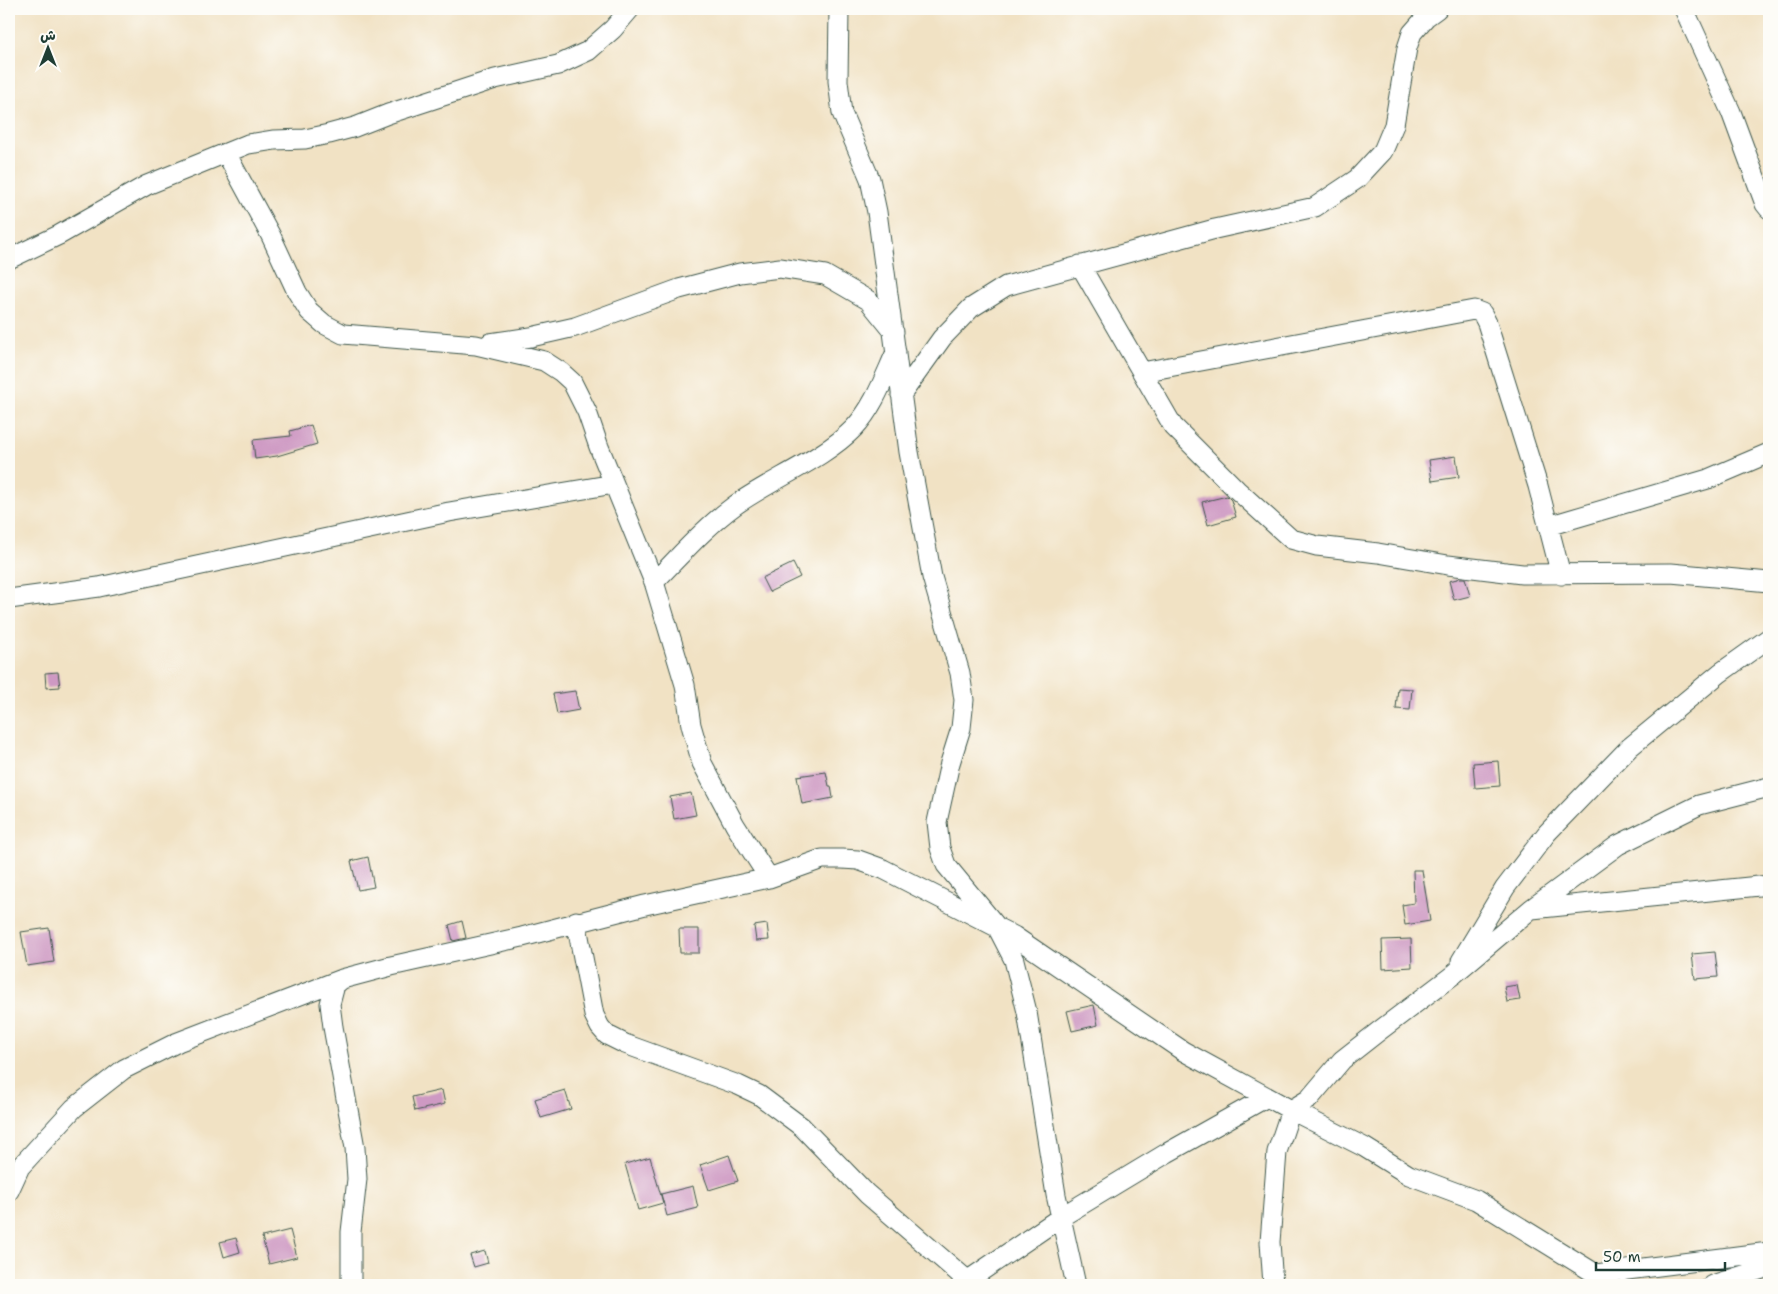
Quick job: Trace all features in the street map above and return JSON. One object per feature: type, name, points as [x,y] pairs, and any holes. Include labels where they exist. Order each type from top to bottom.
[{"type":"street","points":[[9,259],[59,235],[147,185],[248,144],[274,140],[305,139],[329,134],[355,127],[495,78],[558,65],[588,51],[613,29],[630,9]]},
{"type":"street","points":[[839,9],[838,80],[842,113],[870,179],[877,212],[901,396],[932,577],[960,673],[964,700],[961,728],[950,764],[937,822],[940,848],[946,865],[997,927],[1014,960],[1021,980],[1061,1217],[1076,1285]]},
{"type":"street","points":[[901,396],[942,338],[972,308],[1006,286],[1215,229],[1315,207],[1357,179],[1382,151],[1394,125],[1407,48],[1412,32],[1426,17],[1437,9]]},
{"type":"street","points":[[1684,9],[1732,112],[1765,204],[1769,209]]},
{"type":"street","points":[[226,153],[271,236],[297,292],[309,312],[324,324],[343,334],[476,345],[544,360],[572,382],[587,412],[599,447],[654,582],[686,685],[691,725],[702,763],[735,825],[769,878]]},
{"type":"street","points":[[1080,265],[1173,426],[1237,490],[1291,539],[1317,546],[1522,574],[1671,573],[1769,582]]},
{"type":"street","points":[[476,345],[531,337],[575,326],[679,289],[740,273],[780,268],[825,275],[868,300],[894,332]]},
{"type":"street","points":[[1142,372],[1474,310],[1482,314],[1487,323],[1523,435],[1561,575]]},
{"type":"street","points":[[654,582],[711,524],[757,490],[827,449],[854,428],[873,402],[896,351]]},
{"type":"street","points":[[1548,526],[1708,479],[1769,453]]},
{"type":"street","points":[[9,599],[99,587],[449,512],[614,484]]},
{"type":"street","points":[[1453,975],[1505,888],[1547,833],[1630,747],[1720,673],[1769,638]]},
{"type":"street","points":[[1273,1285],[1270,1242],[1277,1152],[1291,1110],[1309,1099],[1342,1060],[1453,975],[1531,909],[1618,845],[1699,806],[1769,787]]},
{"type":"street","points":[[9,1191],[20,1168],[74,1108],[124,1069],[178,1042],[342,979],[576,922],[769,878],[822,859],[858,860],[883,869],[1014,936],[1183,1051],[1266,1097],[1364,1147],[1409,1175],[1476,1200],[1596,1274],[1769,1252]]},
{"type":"street","points":[[1531,909],[1769,885]]},
{"type":"street","points":[[576,922],[594,1015],[600,1027],[607,1035],[625,1044],[738,1085],[759,1095],[802,1127],[867,1194],[965,1283],[1061,1217],[1167,1153],[1266,1097]]},
{"type":"street","points":[[342,979],[335,985],[330,1004],[356,1148],[357,1179],[351,1232],[351,1285]]},
{"type":"street","points":[[1712,1285],[1769,1267]]},
{"type":"building","points":[[311,425],[317,444],[277,456],[255,459],[253,440],[291,436],[290,431]]},
{"type":"building","points":[[1456,456],[1459,477],[1432,481],[1429,460]]},
{"type":"building","points":[[1227,496],[1231,500],[1236,517],[1208,525],[1202,502]]},
{"type":"building","points":[[793,563],[800,577],[769,592],[762,578]]},
{"type":"building","points":[[1465,578],[1470,596],[1454,600],[1449,581]]},
{"type":"building","points":[[58,672],[60,687],[46,688],[45,673]]},
{"type":"building","points":[[1398,688],[1412,689],[1410,710],[1396,709]]},
{"type":"building","points":[[575,691],[579,710],[557,714],[553,694]]},
{"type":"building","points":[[1498,761],[1500,786],[1475,788],[1473,763]]},
{"type":"building","points":[[826,772],[833,798],[802,804],[797,776]]},
{"type":"building","points":[[691,793],[696,815],[674,819],[670,797]]},
{"type":"building","points":[[368,857],[374,887],[358,890],[351,861]]},
{"type":"building","points":[[1413,870],[1422,870],[1430,921],[1405,925],[1402,905],[1414,903]]},
{"type":"building","points":[[462,921],[466,938],[453,941],[449,925]]},
{"type":"building","points":[[767,924],[769,940],[756,941],[754,926]]},
{"type":"building","points":[[49,928],[54,962],[27,966],[21,932]]},
{"type":"building","points":[[679,929],[699,929],[699,953],[680,953]]},
{"type":"building","points":[[1411,939],[1412,967],[1383,969],[1382,940]]},
{"type":"building","points":[[1715,952],[1718,977],[1695,979],[1692,954]]},
{"type":"building","points":[[1517,985],[1520,1000],[1507,1002],[1504,987]]},
{"type":"building","points":[[1094,1005],[1098,1025],[1072,1031],[1067,1011]]},
{"type":"building","points":[[442,1090],[445,1104],[415,1111],[412,1097]]},
{"type":"building","points":[[565,1090],[571,1109],[541,1118],[535,1099]]},
{"type":"building","points":[[729,1155],[738,1181],[709,1190],[700,1165]]},
{"type":"building","points":[[650,1157],[663,1203],[638,1210],[625,1164]]},
{"type":"building","points":[[693,1186],[698,1208],[667,1216],[661,1194]]},
{"type":"building","points":[[290,1230],[297,1257],[269,1264],[262,1237]]},
{"type":"building","points":[[236,1238],[240,1252],[224,1257],[220,1242]]},
{"type":"building","points":[[485,1251],[488,1263],[474,1267],[470,1255]]}]
